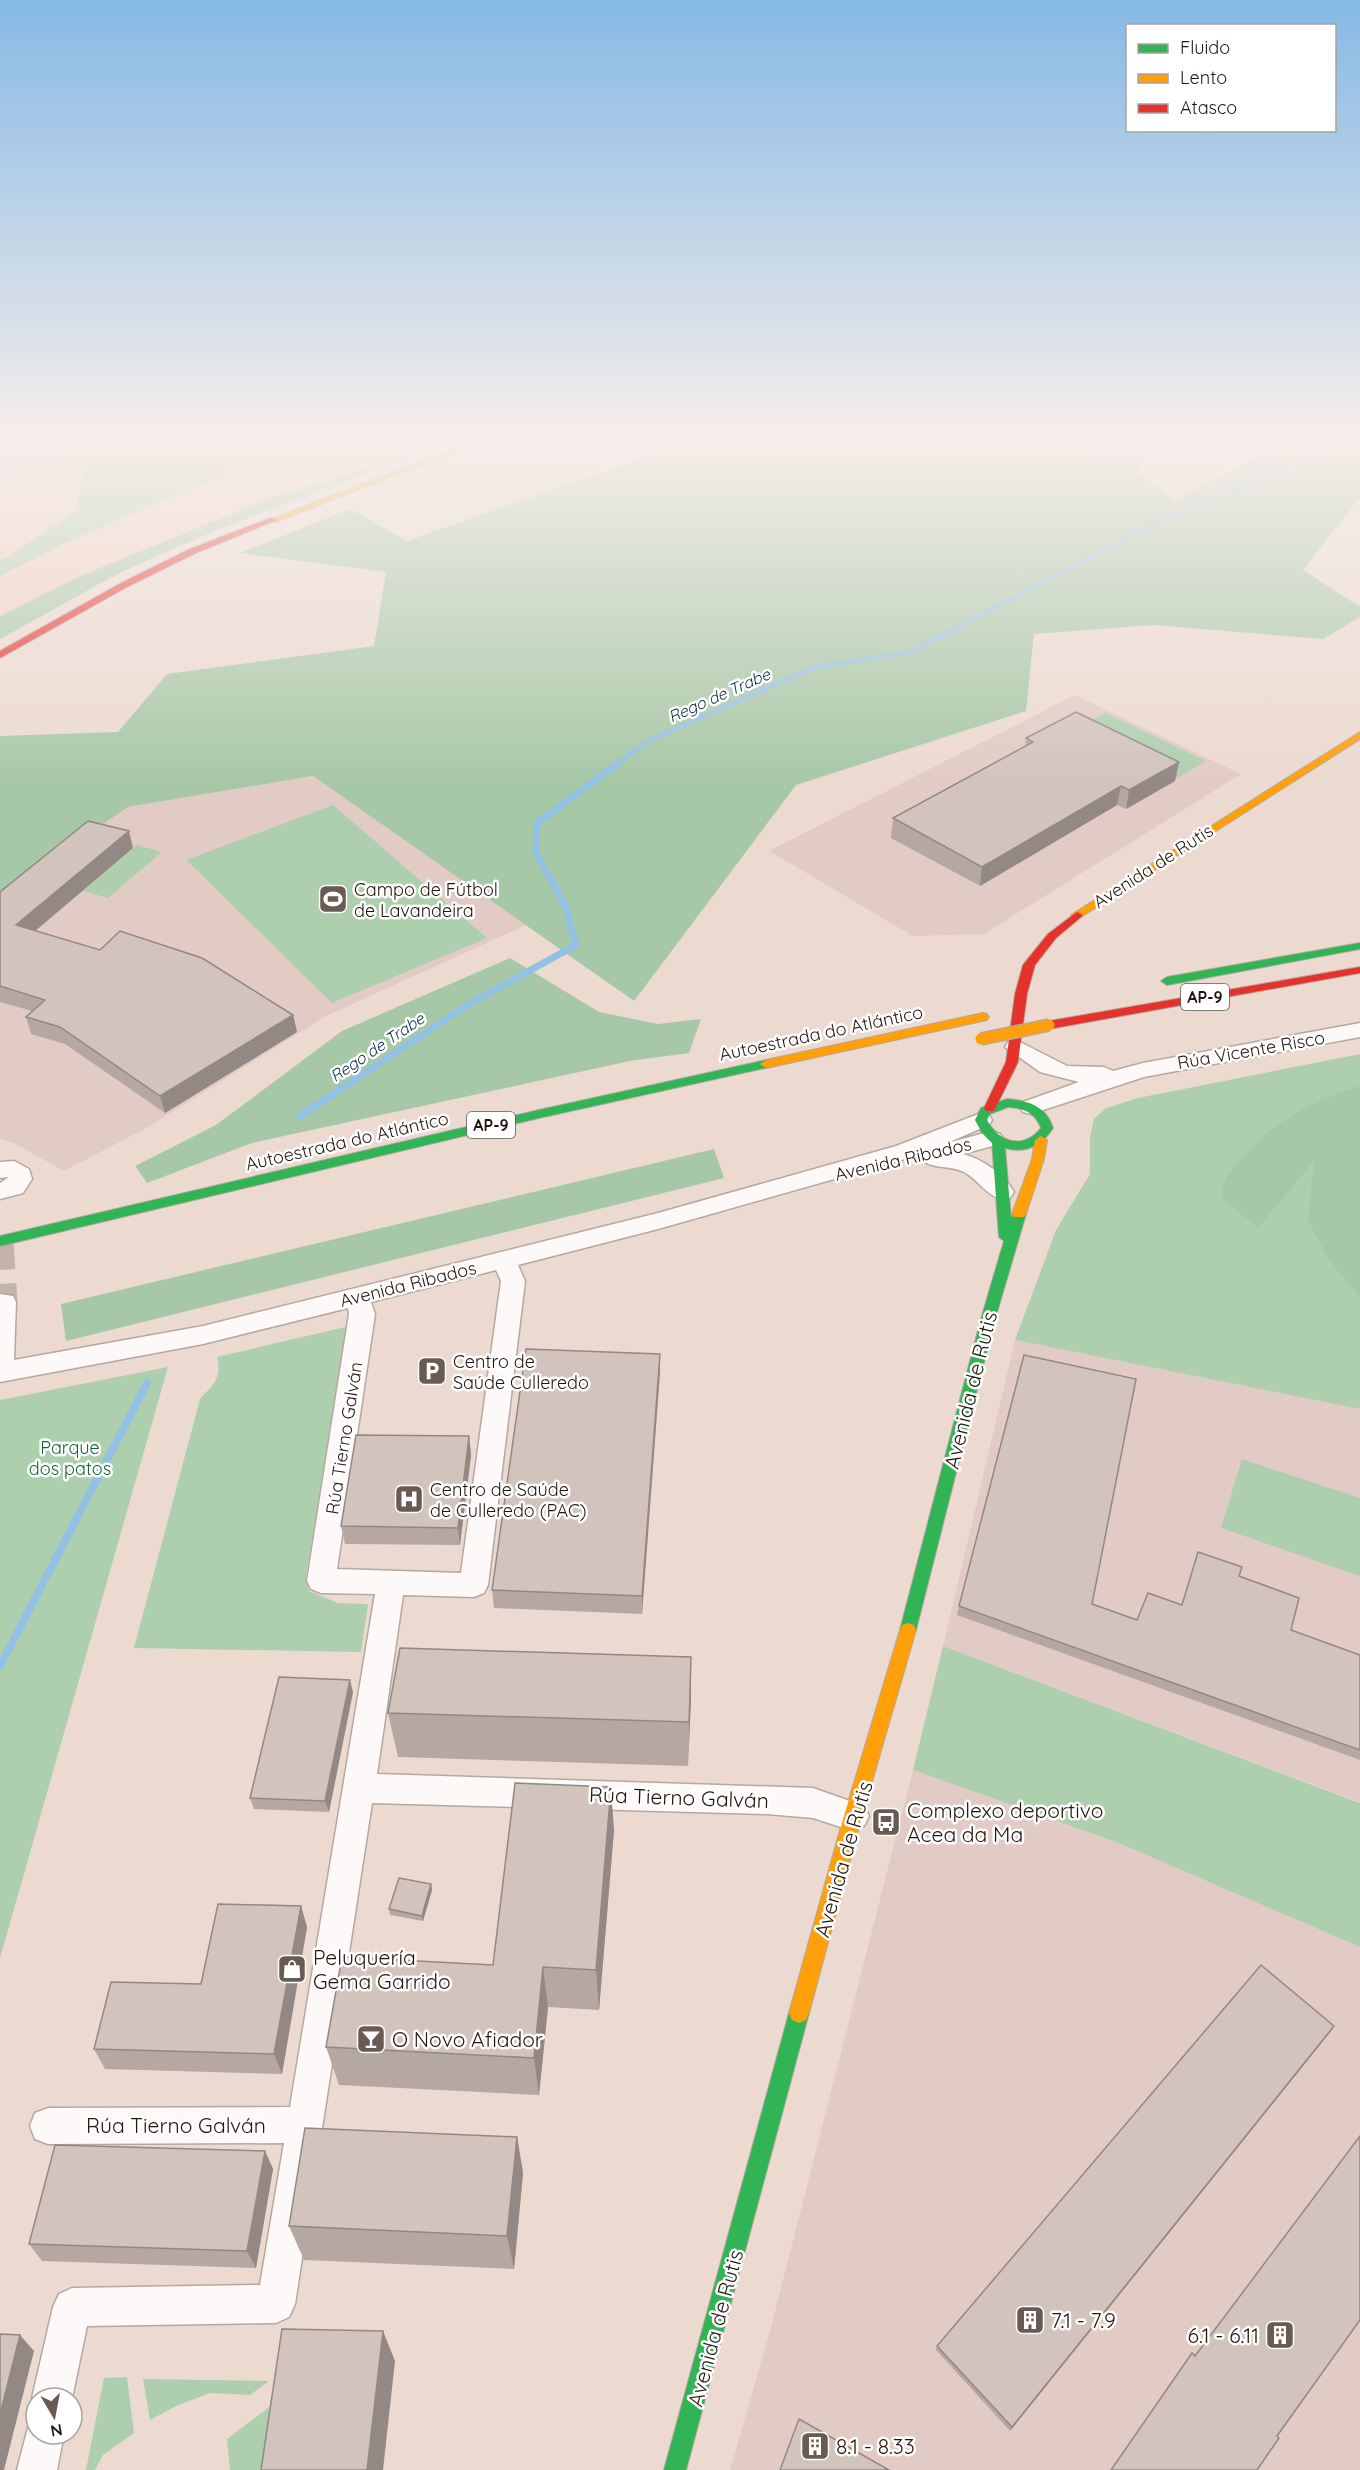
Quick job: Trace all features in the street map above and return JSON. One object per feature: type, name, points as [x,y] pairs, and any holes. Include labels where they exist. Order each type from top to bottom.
[{"type":"main road","points":[[0,655],[124,585],[184,555]]},
{"type":"main road","name":"Avenida de Rutis","points":[[1007,1248],[1002,1192],[990,1127],[1016,1047],[1020,993],[1029,965],[1042,944],[1086,910],[1287,777],[1360,735]]},
{"type":"main road","name":"AP-9","points":[[1152,984],[1360,946]]},
{"type":"main road","name":"AP-9","points":[[976,1040],[1049,1024],[1360,970]]},
{"type":"main road","name":"Autoestrada do Atlántico","points":[[0,1241],[539,1114],[1039,1006]]},
{"type":"main road","name":"Avenida de Rutis","points":[[1016,1047],[1021,1075]]},
{"type":"main road","points":[[1008,1103],[1034,1114],[1021,1146],[990,1127],[1008,1103]]},
{"type":"main road","name":"Avenida de Rutis","points":[[675,2470],[854,1816],[899,1665],[1007,1248],[1038,1159],[1034,1114]]},
{"type":"street","name":"Rúa Vicente Risco","points":[[1034,1114],[1087,1097],[1143,1070],[1360,1030]]},
{"type":"street","points":[[1016,1047],[1045,1068],[1069,1074],[1091,1075],[1143,1070]]},
{"type":"street","name":"Avenida Ribados","points":[[813,1179],[916,1159],[990,1127]]},
{"type":"street","name":"Avenida Ribados","points":[[0,1372],[203,1335],[357,1298],[813,1179],[990,1127]]},
{"type":"street","points":[[916,1159],[948,1158],[966,1163],[986,1173],[1002,1192]]},
{"type":"street","name":"Rúa Tierno Galván","points":[[357,1298],[362,1314],[321,1581],[474,1585],[513,1281],[504,1260]]},
{"type":"street","points":[[0,1372],[4,1302]]},
{"type":"street","points":[[55,2386],[72,2307],[276,2304],[391,1583]]},
{"type":"street","name":"Rúa Tierno Galván","points":[[359,1788],[767,1800],[813,1803],[854,1816]]},
{"type":"street","name":"Rúa Tierno Galván","points":[[48,2126],[305,2125]]},
{"type":"street","points":[[37,2470],[42,2446]]},
{"type":"shaded area","points":[[0,555],[131,555],[78,577],[0,616]]},
{"type":"shaded area","points":[[1075,695],[1241,774],[984,934],[913,936],[769,851]]},
{"type":"shaded area","points":[[313,776],[526,925],[326,1016],[148,1127],[64,1171],[14,1143],[0,1139],[0,895],[128,807]]},
{"type":"shaded area","points":[[1015,1340],[1360,1409],[1360,1802],[943,1646]]},
{"type":"shaded area","points":[[913,1770],[1116,1842],[1360,1947],[1360,2470],[730,2470],[770,2331]]},
{"type":"green space","points":[[41,555],[0,576],[0,560],[10,556]]},
{"type":"green space","points":[[131,555],[159,555],[121,572],[0,639],[0,616],[78,577]]},
{"type":"green space","points":[[257,555],[1315,555],[1303,570],[1360,607],[1360,617],[1323,639],[1153,625],[1034,634],[1026,711],[796,785],[634,1001],[313,776],[128,807],[0,895],[0,736],[118,732],[167,674],[374,646],[386,572]]},
{"type":"green space","points":[[1106,713],[1206,761],[1177,778],[1076,728]]},
{"type":"green space","name":"Campo de Fútbol de Lavandeira","points":[[333,805],[487,938],[332,1003],[186,860]]},
{"type":"green space","points":[[137,845],[162,852],[108,898],[83,891]]},
{"type":"green space","points":[[510,958],[599,1012],[658,1024],[701,1019],[689,1053],[630,1061],[252,1143],[147,1183],[135,1166],[216,1125],[342,1031]]},
{"type":"green space","points":[[1360,1054],[1360,1409],[1015,1340],[1056,1230],[1090,1174],[1090,1137],[1094,1119],[1106,1108],[1138,1098]]},
{"type":"green space","points":[[1360,1085],[1360,1297],[1330,1261],[1308,1221],[1314,1161],[1258,1228],[1221,1197],[1223,1185],[1230,1171],[1268,1132],[1310,1105]]},
{"type":"green space","points":[[714,1149],[724,1178],[66,1341],[61,1304]]},
{"type":"green space","points":[[354,1325],[306,1574],[309,1591],[338,1603],[368,1604],[361,1652],[134,1648],[200,1399],[218,1376],[217,1357]]},
{"type":"green space","name":"Parque dos patos","points":[[168,1367],[0,1958],[0,1400]]},
{"type":"green space","points":[[1242,1459],[1360,1498],[1360,1576],[1221,1528]]},
{"type":"green space","points":[[943,1646],[1360,1803],[1360,1947],[1116,1842],[913,1770]]},
{"type":"green space","points":[[127,2377],[134,2433],[103,2455],[95,2470],[86,2470],[104,2378]]},
{"type":"green space","points":[[143,2379],[269,2381],[250,2395],[210,2393],[176,2406],[150,2420]]},
{"type":"green space","points":[[289,2392],[278,2470],[230,2470],[227,2439]]},
{"type":"building","points":[[1076,712],[1179,762],[1129,790],[1121,786],[982,867],[893,818],[1033,742],[1026,738]]},
{"type":"building","points":[[88,821],[129,831],[16,925],[100,950],[120,931],[202,958],[293,1015],[160,1096],[60,1027],[26,1017],[45,1000],[0,986],[0,892]]},
{"type":"building","points":[[526,1349],[660,1354],[642,1596],[492,1590]]},
{"type":"building","points":[[1024,1355],[1136,1379],[1092,1604],[1137,1620],[1148,1593],[1182,1605],[1198,1552],[1242,1567],[1239,1576],[1299,1598],[1291,1630],[1360,1655],[1360,1750],[959,1606]]},
{"type":"building","name":"Centro de Saúde de Culleredo (PAC)","points":[[356,1435],[469,1436],[458,1528],[341,1526]]},
{"type":"building","points":[[400,1648],[691,1657],[689,1722],[388,1713]]},
{"type":"building","points":[[279,1677],[350,1680],[325,1801],[250,1798]]},
{"type":"building","points":[[515,1783],[611,1787],[596,1970],[543,1967],[534,2058],[326,2047],[342,1957],[493,1965]]},
{"type":"building","points":[[399,1878],[431,1884],[422,1916],[389,1909]]},
{"type":"building","points":[[218,1904],[301,1906],[274,2054],[94,2049],[111,1982],[201,1984]]},
{"type":"building","points":[[1261,1965],[1334,2026],[1012,2427],[937,2346]]},
{"type":"building","points":[[305,2128],[517,2137],[507,2236],[289,2226]]},
{"type":"building","points":[[1360,2136],[1360,2320],[1277,2436],[1279,2438],[1257,2470],[1111,2470],[1192,2353],[1195,2356]]},
{"type":"building","points":[[55,2145],[265,2151],[247,2251],[29,2244]]},
{"type":"building","points":[[282,2329],[383,2331],[367,2470],[261,2470]]},
{"type":"building","points":[[0,2334],[20,2335],[0,2414]]},
{"type":"building","name":"8.1 - 8.33","points":[[799,2419],[889,2470],[780,2470]]},
{"type":"waterway","name":"Rego de Trabe","points":[[617,764],[648,741],[815,667],[911,652],[1094,555]]},
{"type":"waterway","name":"Rego de Trabe","points":[[300,1116],[469,1004],[576,945],[566,908],[536,852],[537,823],[619,763]]},
{"type":"waterway","name":"Rego de Trabe","points":[[0,1666],[147,1383]]},
{"type":"tunnel","points":[[0,1243],[4,1302]]},
{"type":"traffic: fast","points":[[1167,981],[1360,946]]},
{"type":"traffic: fast","points":[[0,1241],[539,1114],[766,1064]]},
{"type":"traffic: fast","points":[[1007,1103],[1032,1108],[1041,1116],[1047,1128],[1040,1137],[1022,1146],[1012,1146],[993,1138],[981,1120],[985,1111],[1007,1103]]},
{"type":"traffic: fast","points":[[998,1142],[1006,1237]]},
{"type":"traffic: fast","points":[[908,1630],[988,1319],[1019,1214]]},
{"type":"traffic: fast","points":[[675,2470],[799,2013]]},
{"type":"traffic: slow","points":[[1077,915],[1360,735]]},
{"type":"traffic: slow","points":[[766,1064],[983,1017]]},
{"type":"traffic: slow","points":[[981,1039],[1049,1025]]},
{"type":"traffic: slow","points":[[1019,1214],[1038,1159],[1041,1140]]},
{"type":"traffic: slow","points":[[799,2013],[853,1816],[908,1630]]},
{"type":"traffic: jam","points":[[0,655],[124,585],[184,555]]},
{"type":"traffic: jam","points":[[990,1108],[1012,1062],[1021,994],[1029,965],[1052,936],[1077,915]]},
{"type":"traffic: jam","points":[[1049,1025],[1360,970]]},
{"type":"place","name":"Campo de Fútbol de Lavandeira","points":[[333,899]]},
{"type":"place","name":"Centro de Saúde Culleredo","points":[[432,1371]]},
{"type":"place","name":"Centro de Saúde de Culleredo (PAC)","points":[[409,1499]]},
{"type":"place","name":"Complexo deportivo Acea da Ma","points":[[886,1822]]},
{"type":"place","name":"Peluquería Gema Garrido","points":[[292,1969]]},
{"type":"place","name":"O Novo Afiador","points":[[371,2039]]},
{"type":"place","name":"7.1 - 7.9","points":[[1030,2320]]},
{"type":"place","name":"6.1 - 6.11","points":[[1280,2335]]},
{"type":"place","name":"8.1 - 8.33","points":[[815,2446]]}]
